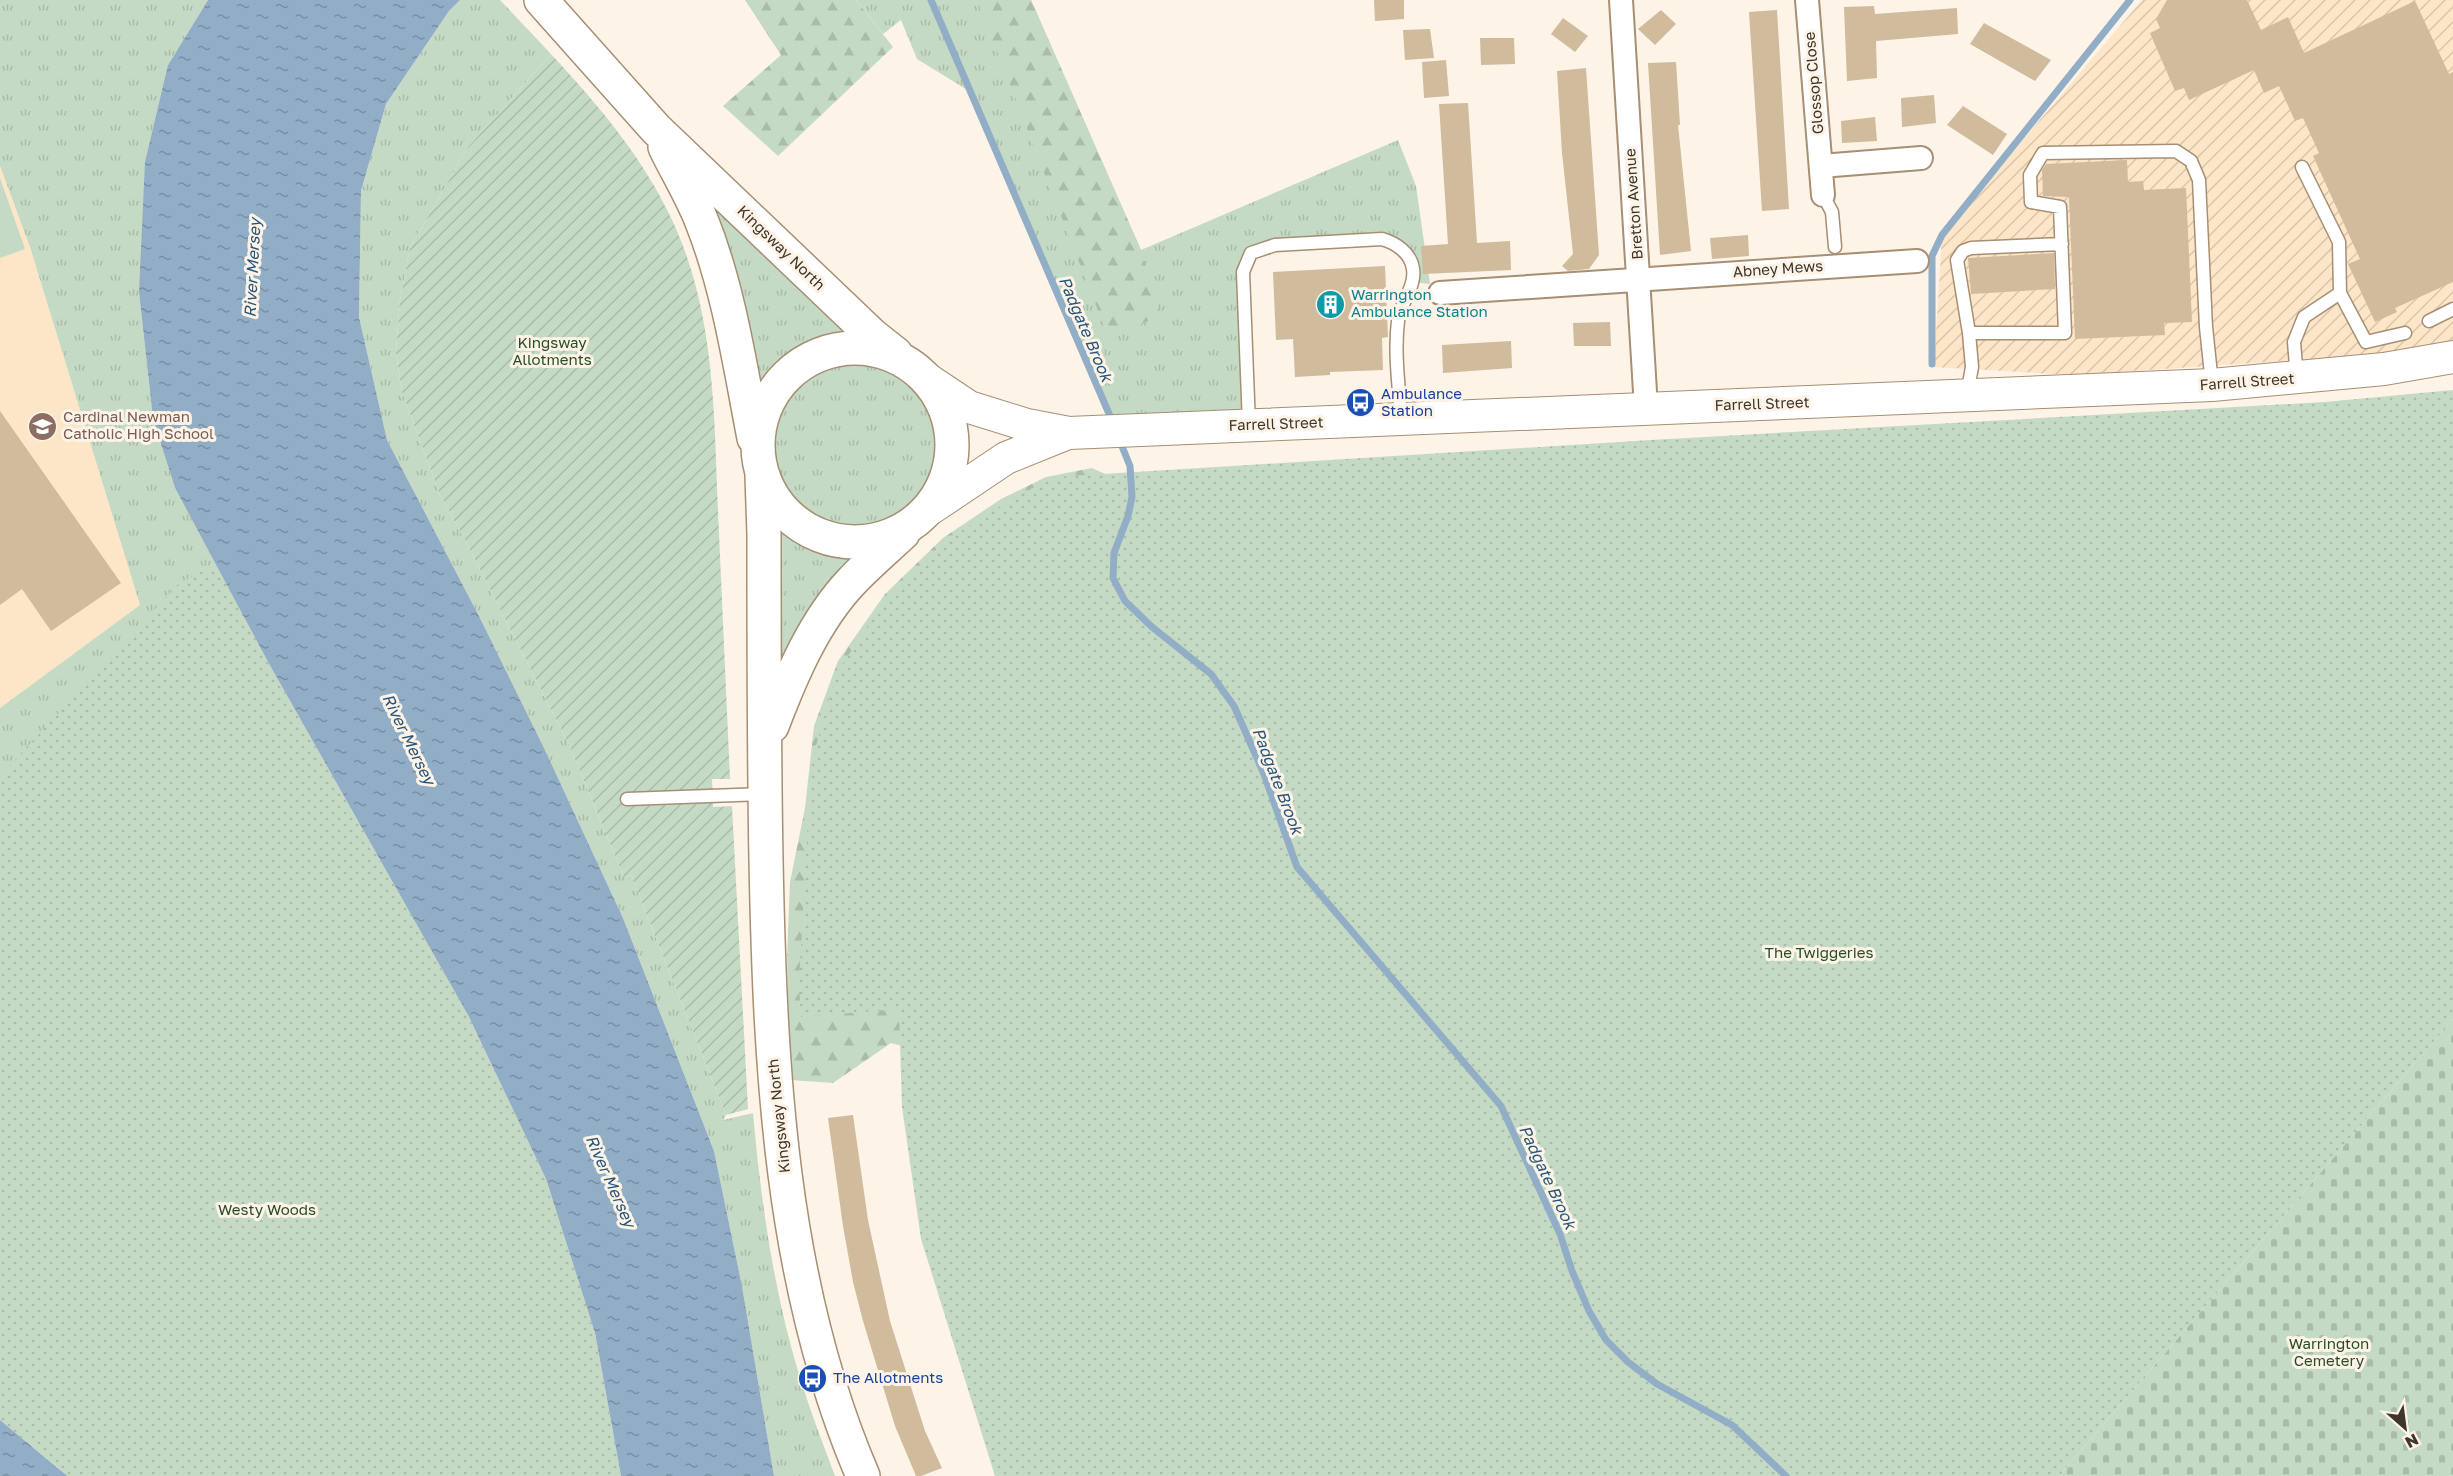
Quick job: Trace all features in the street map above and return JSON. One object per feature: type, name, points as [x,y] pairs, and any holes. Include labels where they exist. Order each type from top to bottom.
[{"type":"main road","name":"Kingsway North","points":[[541,0],[656,129],[872,335],[919,371]]},
{"type":"main road","name":"Kingsway North","points":[[656,129],[702,222],[722,285],[737,348],[759,465],[764,534],[768,943],[775,1088],[787,1190],[804,1280],[827,1373],[863,1476]]},
{"type":"main road","points":[[850,347],[882,351],[919,371],[943,402],[951,429],[952,457],[945,484],[921,516],[886,538],[855,543],[825,538],[798,525],[776,503],[759,465],[760,423],[772,393],[792,370],[819,354],[850,347]]},
{"type":"main road","name":"Kingsway North","points":[[765,745],[789,682],[813,634],[851,582],[921,516]]},
{"type":"street","name":"Bretton Avenue","points":[[1621,0],[1646,408]]},
{"type":"street","name":"Glossop Close","points":[[1807,0],[1824,195]]},
{"type":"street","points":[[1821,166],[1921,158]]},
{"type":"street","name":"Abney Mews","points":[[1440,293],[1917,261]]},
{"type":"street","name":"Farrell Street","points":[[919,371],[969,407],[1027,425],[1076,433],[2212,385],[2297,379],[2384,369],[2453,357]]},
{"type":"street","name":"Farrell Street","points":[[921,516],[1006,458],[1076,433]]},
{"type":"lane","points":[[1969,333],[2065,333],[2060,207],[2031,202],[2031,176],[2043,153],[2176,151],[2191,160],[2199,180],[2206,327],[2212,385]]},
{"type":"lane","points":[[2302,167],[2339,242],[2340,293],[2366,342],[2405,333]]},
{"type":"lane","points":[[1824,195],[1832,212],[1835,247]]},
{"type":"lane","points":[[1249,425],[1243,272],[1251,253],[1275,244],[1382,239],[1396,243],[1413,266],[1412,282],[1398,322],[1396,346],[1401,418]]},
{"type":"lane","points":[[1967,395],[1972,367],[1957,260],[1963,251],[1971,248],[2062,244]]},
{"type":"lane","points":[[2297,379],[2294,342],[2304,318],[2340,293]]},
{"type":"lane","points":[[2429,321],[2453,309]]},
{"type":"lane","points":[[627,799],[765,794]]},
{"type":"shaded area","points":[[2142,0],[2453,0],[2453,350],[2072,375],[1934,367],[1942,235]]},
{"type":"shaded area","name":"Cardinal Newman Catholic High School","points":[[0,166],[30,247],[140,605],[0,708]]},
{"type":"green space","points":[[0,0],[208,0],[168,65],[139,292],[153,419],[175,488],[216,564],[138,660],[0,819],[0,708],[140,605],[30,247],[0,166]]},
{"type":"green space","points":[[460,0],[500,0],[551,54],[468,147],[410,248],[400,300],[396,353],[402,392],[440,495],[569,745],[624,877],[631,875],[726,1115],[723,1120],[753,1113],[760,1181],[783,1315],[805,1393],[835,1476],[774,1476],[742,1286],[714,1151],[623,918],[544,748],[480,618],[387,440],[359,317],[361,191],[386,104],[449,11]]},
{"type":"green space","points":[[745,0],[856,0],[893,47],[778,156],[723,106],[781,55]]},
{"type":"green space","points":[[856,0],[1031,0],[1141,250],[1398,140],[1416,186],[1430,284],[1412,282],[1413,266],[1396,243],[1275,245],[1245,263],[1249,414],[1111,418],[969,91],[917,59],[901,20],[883,34]]},
{"type":"green space","points":[[977,0],[1031,0],[1141,250],[1161,315],[1109,339]]},
{"type":"green space","name":"Kingsway Allotments","points":[[551,54],[619,133],[661,198],[687,257],[705,328],[713,400],[730,779],[712,779],[713,807],[732,806],[748,1109],[726,1115],[631,875],[624,877],[569,745],[440,495],[402,392],[396,353],[400,300],[410,248],[468,147]]},
{"type":"green space","points":[[0,178],[25,249],[0,258]]},
{"type":"green space","points":[[697,182],[849,335],[806,347],[795,353],[776,369],[756,394]]},
{"type":"green space","points":[[855,364],[886,370],[912,388],[930,414],[936,445],[930,476],[912,502],[886,520],[855,526],[824,520],[798,502],[780,476],[774,445],[780,414],[798,388],[824,370]]},
{"type":"green space","name":"The Twiggeries","points":[[2453,390],[2453,1019],[2059,1476],[995,1476],[921,1239],[902,1107],[899,1009],[801,1017],[799,984],[811,764],[836,674],[883,603],[944,542],[1018,495],[1055,477],[1651,440],[2325,402]]},
{"type":"green space","points":[[1092,468],[1114,478],[893,983],[913,1049],[891,1043],[833,1083],[790,1080],[787,957],[790,882],[805,808],[814,726],[838,661],[885,594],[943,538],[1001,499],[1046,477]]},
{"type":"green space","points":[[776,528],[804,544],[859,559],[783,669],[769,664]]},
{"type":"green space","name":"Westy Woods","points":[[216,564],[268,662],[469,1017],[546,1179],[595,1333],[621,1476],[68,1476],[0,1420],[0,776],[178,584]]},
{"type":"green space","name":"Warrington Cemetery","points":[[2453,1019],[2453,1476],[2059,1476]]},
{"type":"water","name":"River Mersey","points":[[208,0],[460,0],[449,11],[386,104],[361,191],[359,317],[387,440],[480,618],[544,748],[623,918],[714,1151],[742,1286],[774,1476],[621,1476],[595,1333],[546,1179],[469,1017],[268,662],[175,488],[153,419],[139,292],[145,162],[168,65]]},
{"type":"water","points":[[0,1420],[59,1469],[68,1476],[0,1476]]},
{"type":"building","points":[[1374,0],[1404,0],[1404,19],[1375,21]]},
{"type":"building","points":[[2167,0],[2247,0],[2261,30],[2288,17],[2304,53],[2415,1],[2449,74],[2453,72],[2453,282],[2395,308],[2397,312],[2375,322],[2348,264],[2360,259],[2313,156],[2319,153],[2303,118],[2295,121],[2279,86],[2264,93],[2254,70],[2189,100],[2184,88],[2175,91],[2150,33],[2160,28],[2156,19]]},
{"type":"building","points":[[1874,6],[1875,14],[1957,8],[1958,34],[1876,41],[1877,78],[1847,81],[1844,7]]},
{"type":"building","points":[[1661,10],[1676,24],[1655,45],[1638,29]]},
{"type":"building","points":[[1777,10],[1789,209],[1762,211],[1749,12]]},
{"type":"building","points":[[1563,18],[1588,36],[1575,52],[1551,34]]},
{"type":"building","points":[[1984,23],[2051,60],[2035,81],[1970,44]]},
{"type":"building","points":[[1430,29],[1434,58],[1405,60],[1403,30]]},
{"type":"building","points":[[1480,38],[1514,38],[1515,64],[1481,65]]},
{"type":"building","points":[[1446,60],[1449,96],[1424,98],[1422,62]]},
{"type":"building","points":[[1676,62],[1680,125],[1678,125],[1691,251],[1660,255],[1648,63]]},
{"type":"building","points":[[1586,68],[1599,255],[1589,269],[1568,271],[1562,266],[1573,254],[1562,153],[1557,71]]},
{"type":"building","points":[[1934,95],[1936,123],[1902,127],[1901,98]]},
{"type":"building","points":[[1468,103],[1477,243],[1510,241],[1511,270],[1423,274],[1421,246],[1448,244],[1439,104]]},
{"type":"building","points":[[1963,106],[2007,134],[1993,155],[1947,125]]},
{"type":"building","points":[[1875,117],[1877,141],[1842,143],[1841,121]]},
{"type":"building","points":[[2127,160],[2128,182],[2143,181],[2144,190],[2186,188],[2192,322],[2164,323],[2165,335],[2075,339],[2069,197],[2043,196],[2042,170],[2046,164]]},
{"type":"building","points":[[1748,235],[1749,256],[1712,259],[1710,238]]},
{"type":"building","points":[[2054,253],[2055,289],[1971,294],[1968,258]]},
{"type":"building","name":"Warrington Ambulance Station","points":[[1385,266],[1388,337],[1382,338],[1383,370],[1330,372],[1330,375],[1295,377],[1293,339],[1276,340],[1273,272]]},
{"type":"building","points":[[1610,322],[1611,346],[1574,346],[1573,323]]},
{"type":"building","points":[[1511,341],[1512,368],[1443,373],[1442,345]]},
{"type":"building","points":[[0,411],[121,583],[51,631],[22,589],[0,605]]},
{"type":"building","points":[[853,1115],[868,1220],[890,1321],[925,1431],[942,1468],[921,1476],[916,1476],[895,1426],[853,1282],[828,1118]]},
{"type":"waterway","name":"Padgate Brook","points":[[931,0],[1113,423]]},
{"type":"waterway","points":[[1932,364],[1932,256],[1942,235],[2130,0]]},
{"type":"waterway","name":"Padgate Brook","points":[[1119,439],[1130,466],[1132,497],[1128,516],[1114,553],[1113,578],[1125,601],[1152,627],[1211,674],[1234,706],[1264,774],[1297,867],[1501,1106],[1560,1234],[1572,1271],[1589,1311],[1606,1340],[1628,1362],[1657,1384],[1732,1425],[1786,1476]]},
{"type":"place","name":"Warrington Ambulance Station","points":[[1330,304]]},
{"type":"place","name":"Ambulance Station","points":[[1360,403]]},
{"type":"place","name":"Cardinal Newman Catholic High School","points":[[42,426]]},
{"type":"place","name":"The Allotments","points":[[812,1378]]}]
